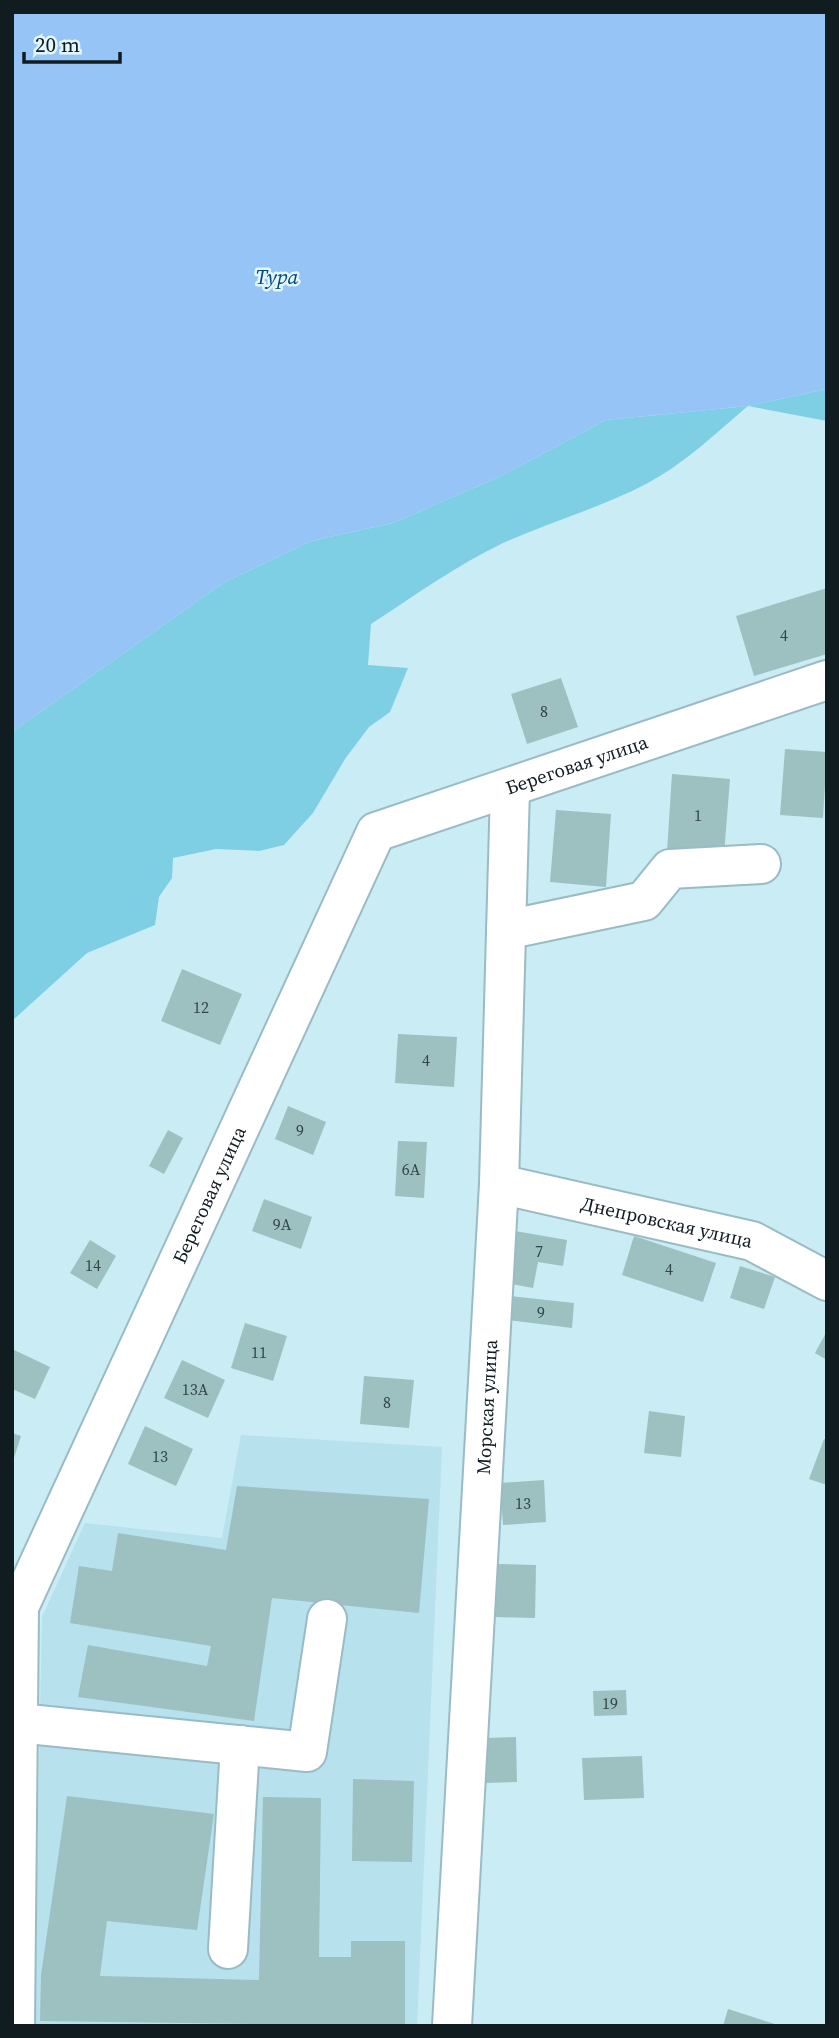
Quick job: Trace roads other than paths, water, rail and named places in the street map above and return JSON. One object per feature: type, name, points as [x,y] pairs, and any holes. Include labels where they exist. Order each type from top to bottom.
[{"type":"street","name":"Береговая улица","points":[[15,2026],[19,1606],[376,832],[827,680]]},
{"type":"street","name":"Морская улица","points":[[452,2026],[499,1184],[510,789]]},
{"type":"street","points":[[506,930],[644,901],[670,869],[761,864]]},
{"type":"street","name":"Днепровская улица","points":[[499,1184],[752,1241],[827,1281]]},
{"type":"street","points":[[18,1723],[307,1752],[327,1619]]},
{"type":"street","points":[[228,1949],[240,1745]]},
{"type":"water","name":"Тура","points":[[12,12],[827,12],[827,389],[748,406],[606,420],[499,477],[393,523],[311,541],[223,583],[12,732]]}]
